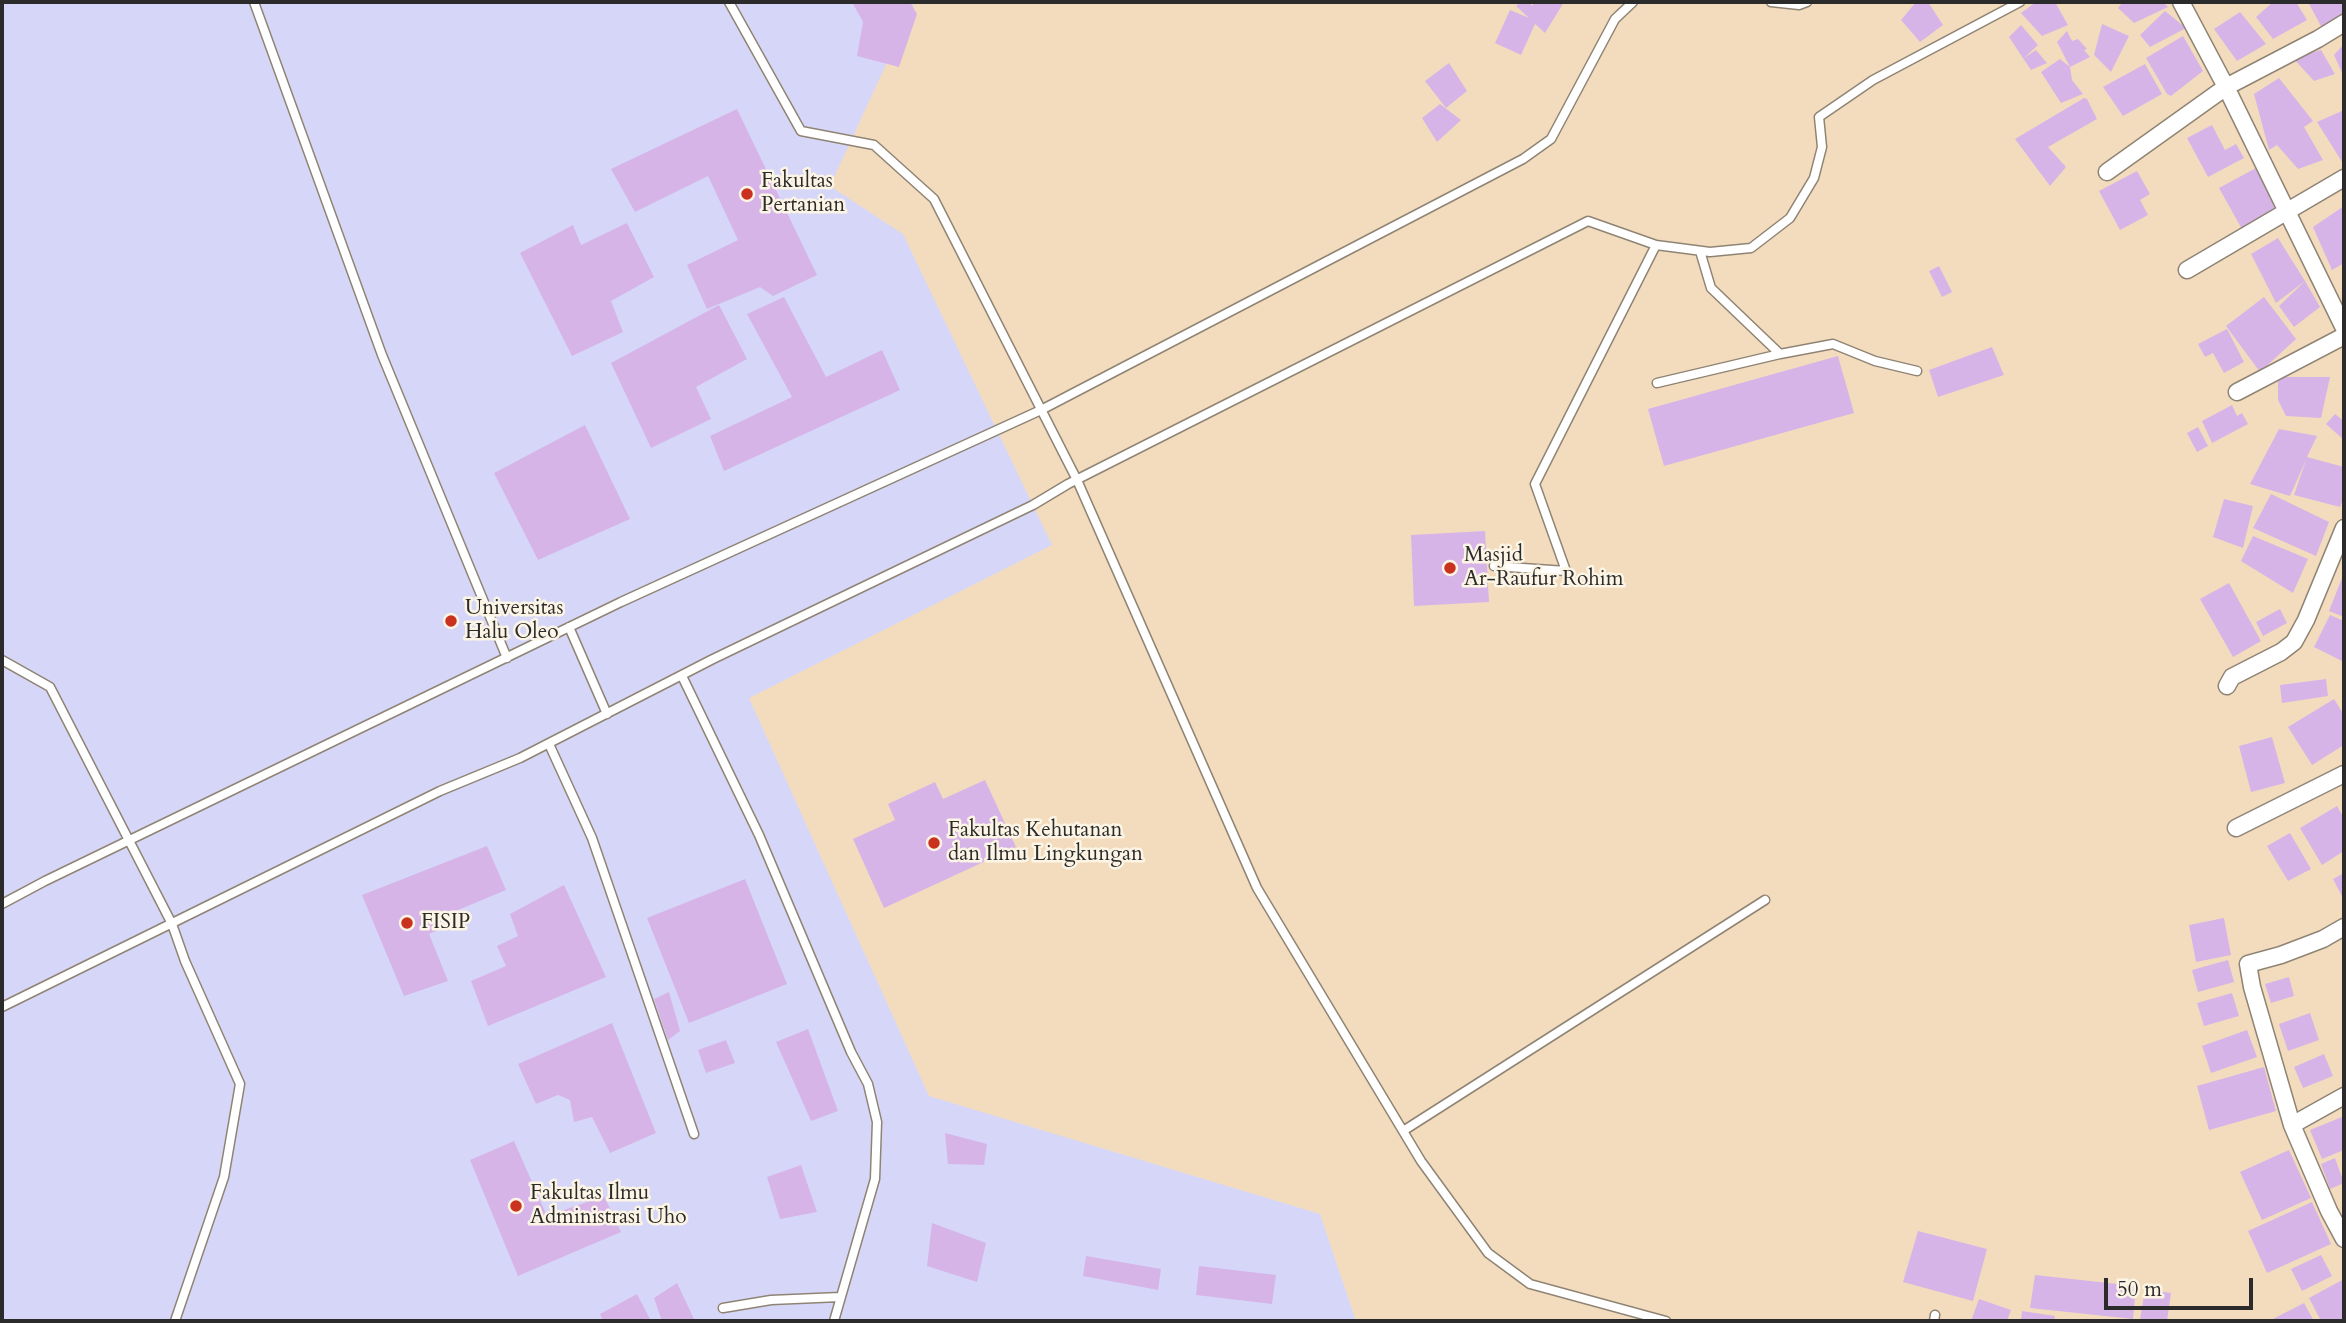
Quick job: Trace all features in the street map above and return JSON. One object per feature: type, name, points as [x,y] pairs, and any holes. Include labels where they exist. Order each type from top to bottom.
[{"type":"street","points":[[2181,2],[2226,87],[2344,328]]},
{"type":"street","points":[[2107,172],[2226,87],[2344,23]]},
{"type":"street","points":[[2187,270],[2344,178]]},
{"type":"street","points":[[2237,392],[2344,336]]},
{"type":"street","points":[[2227,686],[2232,677],[2281,652],[2294,642],[2344,528]]},
{"type":"street","points":[[2236,828],[2344,774]]},
{"type":"street","points":[[2344,927],[2281,956],[2248,964],[2252,987],[2292,1125],[2344,1239]]},
{"type":"street","points":[[2292,1125],[2344,1096]]},
{"type":"lane","points":[[254,2],[382,355],[507,657]]},
{"type":"lane","points":[[729,2],[801,131],[874,145],[934,199],[1077,480],[1257,888],[1422,1161],[1488,1252],[1530,1284],[1645,1318],[1666,1321]]},
{"type":"lane","points":[[2,904],[569,627],[1041,410],[1523,159],[1551,139],[1615,19],[1633,2]]},
{"type":"lane","points":[[1771,2],[1799,5],[1807,2]]},
{"type":"lane","points":[[2,1007],[440,791],[549,744],[1033,505],[1077,480],[1588,221],[1656,245],[1710,253],[1751,248],[1790,218],[1814,178],[1822,147],[1819,117],[1873,80],[2020,2]]},
{"type":"lane","points":[[1494,566],[1566,571],[1535,484],[1656,245]]},
{"type":"lane","points":[[1700,251],[1710,288],[1780,354]]},
{"type":"lane","points":[[1657,383],[1833,344],[1875,361],[1917,371]]},
{"type":"lane","points":[[569,627],[607,714]]},
{"type":"lane","points":[[2,660],[50,687],[172,923],[185,961],[240,1084],[225,1177],[175,1321]]},
{"type":"lane","points":[[682,676],[759,835],[851,1052],[868,1084],[877,1122],[875,1180],[834,1321]]},
{"type":"lane","points":[[549,744],[592,838],[694,1134]]},
{"type":"lane","points":[[1403,1131],[1765,900]]},
{"type":"lane","points":[[723,1308],[771,1300],[840,1297]]},
{"type":"shaded area","name":"Universitas Halu Oleo","points":[[2,2],[915,2],[830,186],[903,234],[1052,545],[749,698],[929,1096],[1320,1214],[1356,1321],[2,1321]]},
{"type":"building","points":[[852,2],[910,2],[917,14],[899,67],[857,56],[863,22]]},
{"type":"building","points":[[1521,2],[1529,2],[1532,6],[1535,2],[1564,2],[1545,33],[1535,24],[1521,55],[1495,43],[1510,10],[1529,18],[1516,6]]},
{"type":"building","points":[[1916,2],[1928,2],[1943,25],[1920,42],[1901,20]]},
{"type":"building","points":[[2036,2],[2055,2],[2068,25],[2042,36],[2021,13]]},
{"type":"building","points":[[2123,2],[2163,2],[2168,7],[2134,23],[2118,8]]},
{"type":"building","points":[[2273,2],[2296,2],[2307,20],[2273,39],[2256,17]]},
{"type":"building","points":[[2308,2],[2344,2],[2344,16],[2322,28]]},
{"type":"building","points":[[2165,11],[2186,28],[2150,47],[2140,35]]},
{"type":"building","points":[[2240,12],[2266,44],[2237,61],[2214,29]]},
{"type":"building","points":[[2102,24],[2129,36],[2111,72],[2094,55]]},
{"type":"building","points":[[2021,25],[2038,45],[2024,58],[2036,50],[2047,63],[2031,70],[2009,37]]},
{"type":"building","points":[[2067,31],[2072,41],[2078,39],[2087,49],[2084,50],[2090,57],[2070,67],[2057,42]]},
{"type":"building","points":[[2183,36],[2203,71],[2171,96],[2167,94],[2146,58]]},
{"type":"building","points":[[2344,44],[2344,77],[2334,55]]},
{"type":"building","points":[[2321,50],[2335,74],[2314,81],[2291,56],[2297,57]]},
{"type":"building","points":[[2060,59],[2070,67],[2072,80],[2083,94],[2061,103],[2041,72]]},
{"type":"building","points":[[1449,63],[1467,91],[1446,108],[1425,81]]},
{"type":"building","points":[[2145,64],[2162,94],[2123,116],[2103,87]]},
{"type":"building","points":[[2279,78],[2313,121],[2304,127],[2323,160],[2298,169],[2277,145],[2269,150],[2254,94]]},
{"type":"building","points":[[2084,98],[2097,119],[2048,147],[2066,167],[2050,186],[2015,139]]},
{"type":"building","points":[[1440,104],[1461,120],[1437,142],[1422,118]]},
{"type":"building","name":"Fakultas Pertanian","points":[[737,109],[817,275],[773,296],[760,287],[707,309],[687,265],[738,240],[708,176],[635,212],[611,169]]},
{"type":"building","points":[[2344,110],[2344,165],[2317,122]]},
{"type":"building","points":[[2212,125],[2225,150],[2236,144],[2244,158],[2208,177],[2187,138]]},
{"type":"building","points":[[2256,168],[2279,212],[2243,231],[2219,188]]},
{"type":"building","points":[[2137,171],[2150,194],[2140,200],[2148,215],[2120,230],[2099,191]]},
{"type":"building","points":[[2344,206],[2344,263],[2332,270],[2313,227]]},
{"type":"building","points":[[627,223],[654,277],[611,301],[623,332],[572,356],[520,253],[573,225],[581,245]]},
{"type":"building","points":[[2278,238],[2305,281],[2276,303],[2251,254]]},
{"type":"building","points":[[1939,266],[1952,292],[1942,297],[1929,271]]},
{"type":"building","points":[[2305,281],[2320,307],[2294,327],[2279,306]]},
{"type":"building","points":[[784,297],[826,377],[882,350],[900,390],[724,471],[710,436],[792,397],[747,314]]},
{"type":"building","points":[[2264,297],[2296,339],[2260,372],[2226,326]]},
{"type":"building","points":[[719,305],[747,359],[696,387],[711,419],[651,448],[611,363]]},
{"type":"building","points":[[2227,329],[2244,362],[2224,373],[2213,353],[2205,357],[2198,344]]},
{"type":"building","points":[[1992,347],[2004,375],[1938,397],[1929,370]]},
{"type":"building","points":[[1838,356],[1854,413],[1664,466],[1648,409]]},
{"type":"building","points":[[2278,377],[2330,377],[2321,418],[2286,416],[2278,400]]},
{"type":"building","points":[[2232,405],[2237,416],[2242,413],[2248,424],[2212,443],[2202,421]]},
{"type":"building","points":[[2335,414],[2344,421],[2344,440],[2326,424]]},
{"type":"building","points":[[585,425],[630,519],[538,560],[494,473]]},
{"type":"building","points":[[2198,427],[2208,446],[2197,452],[2187,433]]},
{"type":"building","points":[[2279,429],[2317,436],[2307,457],[2344,467],[2344,497],[2340,507],[2294,495],[2306,460],[2290,496],[2250,484]]},
{"type":"building","points":[[2271,494],[2329,522],[2316,556],[2253,528]]},
{"type":"building","points":[[2224,499],[2253,506],[2243,548],[2213,537]]},
{"type":"building","name":"Masjid Ar-Raufur Rohim","points":[[1485,531],[1489,602],[1414,606],[1411,535]]},
{"type":"building","points":[[2253,536],[2308,559],[2293,593],[2241,561]]},
{"type":"building","points":[[2344,573],[2344,617],[2329,611]]},
{"type":"building","points":[[2229,583],[2261,641],[2233,657],[2200,599]]},
{"type":"building","points":[[2280,609],[2287,623],[2263,636],[2256,622]]},
{"type":"building","points":[[2330,615],[2344,621],[2344,662],[2314,647]]},
{"type":"building","points":[[2326,679],[2328,696],[2282,703],[2280,685]]},
{"type":"building","points":[[2334,699],[2344,715],[2344,745],[2312,765],[2288,727]]},
{"type":"building","points":[[2272,737],[2285,783],[2251,792],[2239,746]]},
{"type":"building","name":"Fakultas Kehutanan dan Ilmu Lingkungan","points":[[985,780],[1016,847],[884,908],[853,839],[895,820],[888,804],[935,782],[943,799]]},
{"type":"building","points":[[2337,806],[2344,818],[2344,851],[2322,865],[2300,828]]},
{"type":"building","points":[[2290,833],[2311,869],[2288,881],[2267,846]]},
{"type":"building","name":"FISIP","points":[[487,846],[506,890],[439,918],[443,928],[429,934],[448,981],[404,996],[362,895]]},
{"type":"building","points":[[2344,873],[2344,900],[2333,879]]},
{"type":"building","points":[[745,879],[787,984],[689,1023],[647,918]]},
{"type":"building","points":[[564,885],[606,977],[488,1026],[471,981],[506,966],[497,946],[518,936],[510,914]]},
{"type":"building","points":[[2224,918],[2231,955],[2196,962],[2189,925]]},
{"type":"building","points":[[2228,960],[2234,982],[2198,992],[2192,970]]},
{"type":"building","points":[[2289,977],[2294,996],[2271,1003],[2265,984]]},
{"type":"building","points":[[669,992],[680,1031],[668,1040],[654,999]]},
{"type":"building","points":[[2232,993],[2239,1016],[2204,1026],[2197,1003]]},
{"type":"building","points":[[2310,1013],[2319,1040],[2288,1051],[2279,1024]]},
{"type":"building","points":[[612,1023],[656,1133],[610,1153],[592,1117],[574,1122],[570,1100],[558,1095],[536,1104],[518,1064]]},
{"type":"building","points":[[808,1029],[838,1111],[811,1121],[776,1042]]},
{"type":"building","points":[[2247,1030],[2257,1057],[2211,1073],[2202,1046]]},
{"type":"building","points":[[726,1040],[735,1063],[706,1073],[698,1050]]},
{"type":"building","points":[[2324,1054],[2333,1076],[2303,1088],[2294,1067]]},
{"type":"building","points":[[2264,1067],[2276,1111],[2209,1130],[2197,1086]]},
{"type":"building","points":[[2342,1117],[2344,1150],[2322,1159],[2310,1130]]},
{"type":"building","points":[[945,1133],[987,1144],[984,1165],[948,1164]]},
{"type":"building","name":"Fakultas Ilmu Administrasi Uho","points":[[514,1141],[547,1216],[604,1196],[621,1232],[518,1276],[470,1160]]},
{"type":"building","points":[[2289,1150],[2311,1198],[2262,1220],[2240,1172]]},
{"type":"building","points":[[2335,1158],[2344,1183],[2330,1189],[2321,1164]]},
{"type":"building","points":[[801,1165],[817,1212],[780,1219],[767,1177]]},
{"type":"building","points":[[2312,1202],[2331,1244],[2267,1273],[2248,1231]]},
{"type":"building","points":[[932,1223],[986,1243],[977,1282],[927,1266]]},
{"type":"building","points":[[1918,1231],[1987,1249],[1973,1301],[1903,1282]]},
{"type":"building","points":[[2321,1255],[2332,1276],[2302,1291],[2291,1269]]},
{"type":"building","points":[[1086,1256],[1161,1269],[1158,1290],[1083,1276]]},
{"type":"building","points":[[1199,1266],[1276,1275],[1272,1304],[1196,1295]]},
{"type":"building","points":[[2035,1275],[2136,1286],[2133,1319],[2030,1308]]},
{"type":"building","points":[[2344,1279],[2344,1321],[2321,1321],[2309,1298]]},
{"type":"building","points":[[677,1283],[695,1321],[662,1321],[654,1298]]},
{"type":"building","points":[[2145,1289],[2171,1293],[2167,1321],[2140,1320]]},
{"type":"building","points":[[637,1294],[651,1321],[603,1321],[600,1314]]},
{"type":"building","points":[[1979,1299],[2011,1310],[2007,1321],[1971,1321]]},
{"type":"building","points":[[2304,1303],[2314,1321],[2269,1321]]},
{"type":"building","points":[[2022,1311],[2055,1316],[2054,1321],[2021,1321]]},
{"type":"place","name":"Fakultas Pertanian","points":[[747,194]]},
{"type":"place","name":"Masjid Ar-Raufur Rohim","points":[[1450,568]]},
{"type":"place","name":"Universitas Halu Oleo","points":[[451,621]]},
{"type":"place","name":"Fakultas Kehutanan dan Ilmu Lingkungan","points":[[934,843]]},
{"type":"place","name":"FISIP","points":[[407,923]]},
{"type":"place","name":"Fakultas Ilmu Administrasi Uho","points":[[516,1206]]}]
